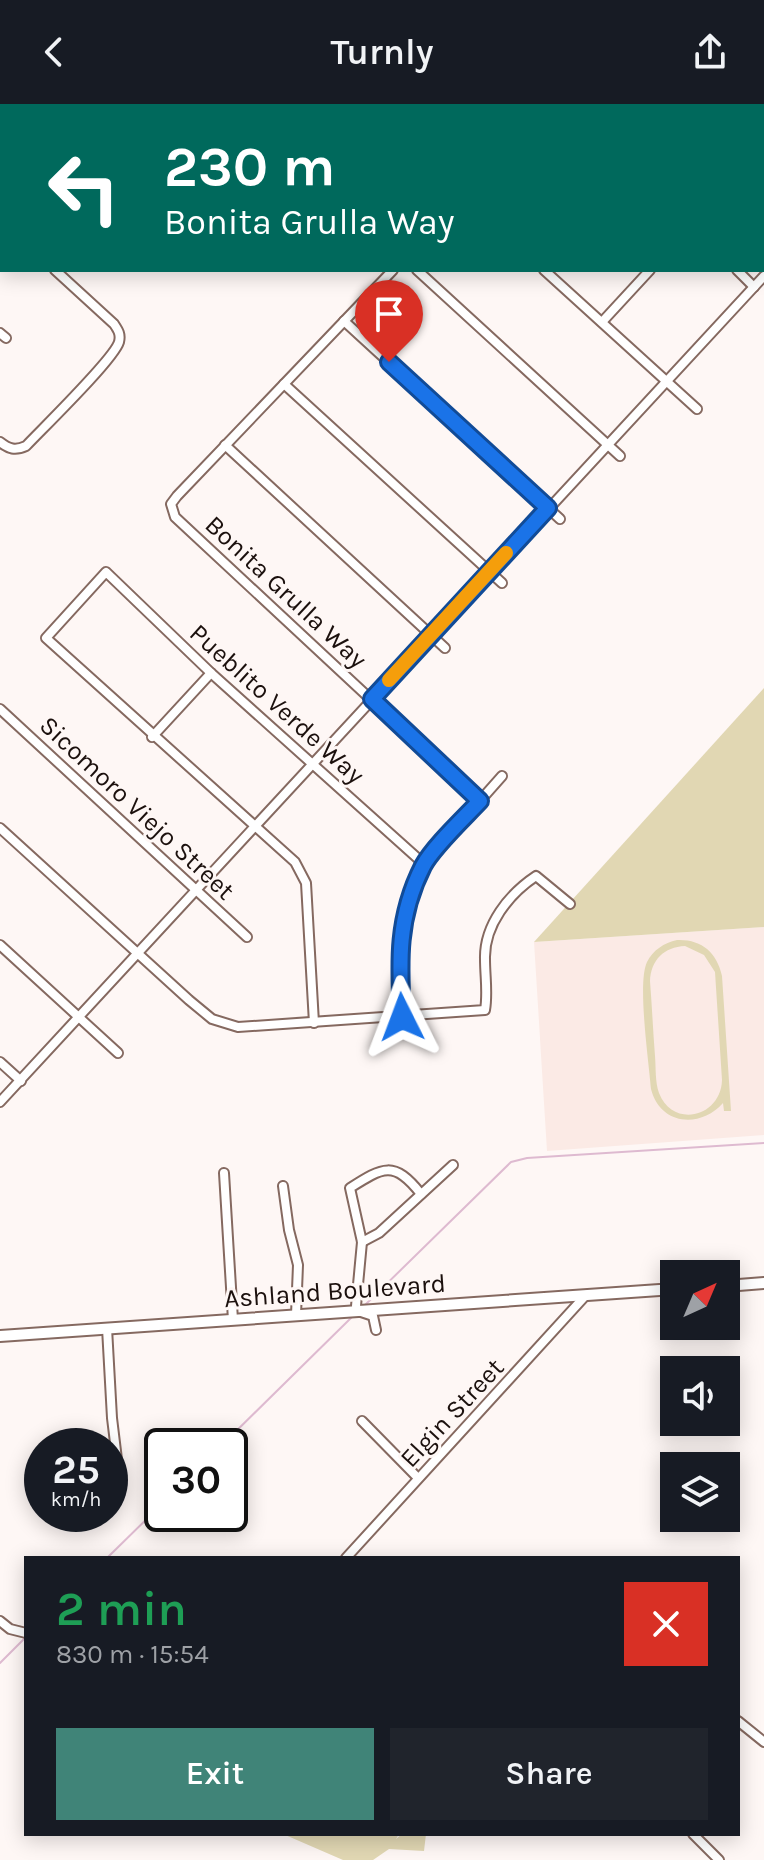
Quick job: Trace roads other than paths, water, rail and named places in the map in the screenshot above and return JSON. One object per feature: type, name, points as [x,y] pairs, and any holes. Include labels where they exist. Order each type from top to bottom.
[{"type":"street","points":[[0,442],[9,449],[23,448],[116,348],[120,332],[114,324],[57,272]]},
{"type":"street","points":[[391,272],[225,445],[445,648]]},
{"type":"street","points":[[419,272],[620,456]]},
{"type":"street","points":[[546,272],[697,409]]},
{"type":"street","points":[[602,322],[648,272]]},
{"type":"street","points":[[739,272],[754,287]]},
{"type":"street","points":[[0,1102],[764,276]]},
{"type":"street","points":[[344,321],[560,519]]},
{"type":"street","points":[[284,384],[502,583]]},
{"type":"street","name":"Bonita Grulla Way","points":[[225,445],[171,504],[175,517],[480,801]]},
{"type":"street","name":"Pueblito Verde Way","points":[[152,737],[46,638],[106,572],[211,673],[424,864]]},
{"type":"street","points":[[211,673],[152,737],[295,862],[306,883],[314,1023]]},
{"type":"street","name":"Sicomoro Viejo Street","points":[[0,709],[247,937]]},
{"type":"street","points":[[402,1017],[401,930],[424,864],[502,776]]},
{"type":"street","points":[[0,828],[212,1019],[238,1027],[485,1010],[485,949],[489,934],[506,904],[536,876],[570,904]]},
{"type":"street","points":[[0,945],[118,1053]]},
{"type":"street","points":[[0,1062],[21,1081]]},
{"type":"street","points":[[362,1242],[379,1233],[453,1165]]},
{"type":"street","points":[[376,1330],[373,1316],[358,1311],[356,1306],[362,1242],[350,1188],[385,1169],[406,1174],[421,1194]]},
{"type":"street","points":[[224,1173],[233,1320]]},
{"type":"street","points":[[283,1186],[298,1265],[296,1315]]},
{"type":"street","points":[[740,1285],[764,1283]]},
{"type":"street","name":"Ashland Boulevard","points":[[0,1336],[660,1290]]},
{"type":"street","name":"Elgin Street","points":[[348,1556],[586,1295]]},
{"type":"street","points":[[107,1328],[113,1428]]},
{"type":"street","points":[[362,1421],[418,1478]]},
{"type":"street","points":[[0,1621],[10,1629],[24,1632]]},
{"type":"street","points":[[740,1723],[764,1742]]},
{"type":"street","points":[[695,1836],[719,1860]]},
{"type":"waterway","points":[[365,1305],[511,1162],[527,1158],[764,1143]]},
{"type":"waterway","points":[[239,1428],[354,1315]]},
{"type":"waterway","points":[[109,1556],[144,1522]]},
{"type":"waterway","points":[[0,1663],[24,1639]]}]
